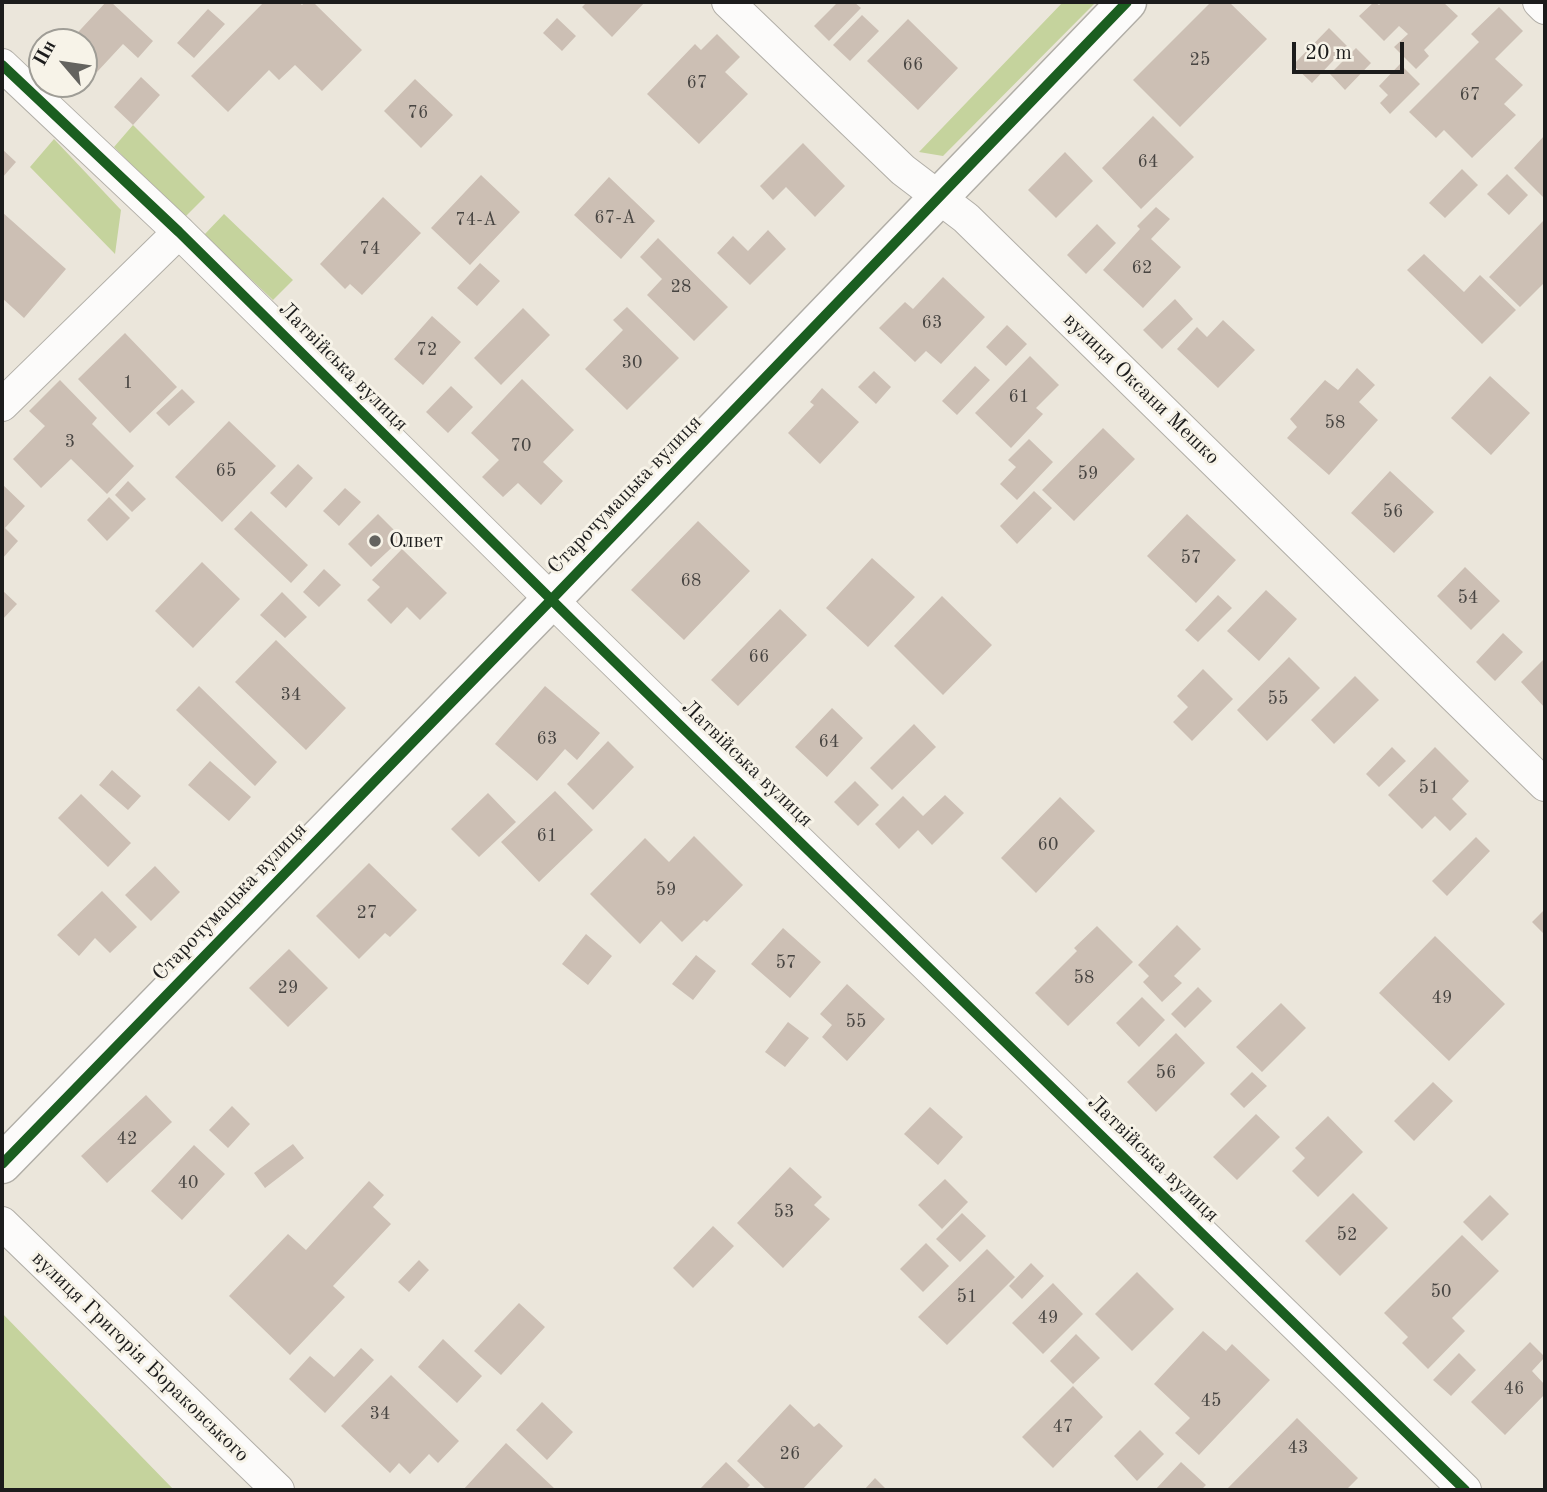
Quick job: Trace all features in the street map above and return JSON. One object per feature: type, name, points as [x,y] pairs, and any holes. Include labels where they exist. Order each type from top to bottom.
[{"type":"street","name":"вулиця Оксани Мешко","points":[[728,2],[903,170],[966,218],[1545,785]]},
{"type":"street","name":"Старочумацька вулиця","points":[[2,1164],[552,599],[1127,2]]},
{"type":"street","points":[[1539,2],[1545,8]]},
{"type":"street","name":"Латвійська вулиця","points":[[2,65],[179,232],[1465,1490]]},
{"type":"street","points":[[2,405],[179,232]]},
{"type":"street","name":"вулиця Григорія Бораковського","points":[[2,1223],[278,1490]]},
{"type":"green space","points":[[1063,2],[1096,2],[943,156],[919,152]]},
{"type":"green space","points":[[133,125],[205,197],[184,218],[114,147]]},
{"type":"green space","points":[[54,139],[121,210],[115,254],[30,167]]},
{"type":"green space","points":[[224,214],[293,280],[273,300],[204,235]]},
{"type":"green space","points":[[2,1313],[174,1490],[2,1490]]},
{"type":"building","points":[[106,2],[111,2],[153,41],[138,58],[123,44],[98,71],[98,28],[82,28]]},
{"type":"building","points":[[264,2],[298,2],[302,5],[305,2],[313,2],[362,50],[322,91],[295,65],[279,80],[269,70],[228,112],[191,76]]},
{"type":"building","points":[[587,2],[645,2],[612,37],[582,7]]},
{"type":"building","points":[[838,2],[854,2],[861,8],[829,41],[814,26]]},
{"type":"building","points":[[1211,2],[1229,2],[1267,39],[1180,127],[1133,80]]},
{"type":"building","points":[[1374,2],[1379,5],[1383,2],[1443,2],[1458,16],[1424,50],[1429,56],[1416,69],[1394,47],[1408,34],[1399,26],[1384,41],[1359,16]]},
{"type":"building","points":[[1499,7],[1523,31],[1495,59],[1523,85],[1504,104],[1516,115],[1472,158],[1444,130],[1436,138],[1409,112],[1479,42],[1471,34]]},
{"type":"building","points":[[208,9],[225,24],[194,58],[177,43]]},
{"type":"building","points":[[862,15],[879,31],[850,61],[833,45]]},
{"type":"building","points":[[557,18],[576,36],[562,51],[543,33]]},
{"type":"building","points":[[908,19],[958,68],[918,110],[867,61]]},
{"type":"building","points":[[1329,28],[1347,46],[1312,83],[1293,65]]},
{"type":"building","points":[[717,34],[740,57],[725,72],[748,94],[699,144],[647,94],[695,44],[701,50]]},
{"type":"building","points":[[1356,48],[1371,63],[1345,90],[1330,74]]},
{"type":"building","points":[[1400,64],[1420,84],[1390,114],[1380,103],[1388,95],[1379,86]]},
{"type":"building","points":[[141,77],[160,95],[133,125],[114,107]]},
{"type":"building","points":[[415,79],[453,115],[421,148],[384,111]]},
{"type":"building","points":[[1153,116],[1194,157],[1141,209],[1102,168]]},
{"type":"building","points":[[1545,135],[1545,199],[1514,168]]},
{"type":"building","points":[[803,143],[845,186],[815,217],[786,187],[773,200],[760,186]]},
{"type":"building","points":[[2,149],[16,162],[2,178]]},
{"type":"building","points":[[1065,152],[1093,181],[1056,218],[1028,190]]},
{"type":"building","points":[[1462,169],[1478,185],[1445,218],[1429,203]]},
{"type":"building","points":[[1507,174],[1528,195],[1509,215],[1487,194]]},
{"type":"building","points":[[481,175],[520,212],[470,265],[431,228]]},
{"type":"building","points":[[609,177],[655,221],[621,259],[574,215]]},
{"type":"building","points":[[383,197],[421,233],[362,295],[350,284],[345,289],[320,264]]},
{"type":"building","points":[[1156,207],[1170,219],[1151,239],[1181,267],[1143,308],[1103,270],[1140,229],[1137,226]]},
{"type":"building","points":[[2,212],[66,269],[24,318],[2,298]]},
{"type":"building","points":[[1543,221],[1545,282],[1520,307],[1489,277]]},
{"type":"building","points":[[1097,224],[1116,243],[1086,274],[1067,255]]},
{"type":"building","points":[[768,230],[786,249],[750,285],[717,253],[733,236],[748,251]]},
{"type":"building","points":[[658,238],[728,307],[694,341],[647,295],[662,279],[640,257]]},
{"type":"building","points":[[1424,254],[1464,292],[1480,275],[1516,310],[1482,344],[1407,270]]},
{"type":"building","points":[[480,263],[500,281],[477,306],[457,288]]},
{"type":"building","points":[[943,277],[985,317],[941,364],[926,351],[915,362],[879,328],[905,302],[913,309]]},
{"type":"building","points":[[1175,299],[1193,319],[1162,349],[1143,330]]},
{"type":"building","points":[[627,307],[679,358],[627,410],[585,369],[623,330],[613,320]]},
{"type":"building","points":[[523,308],[550,335],[501,385],[474,358]]},
{"type":"building","points":[[432,316],[461,342],[423,385],[394,359]]},
{"type":"building","points":[[1223,320],[1255,350],[1218,388],[1177,349],[1197,327],[1207,337]]},
{"type":"building","points":[[1007,325],[1027,344],[1006,366],[986,347]]},
{"type":"building","points":[[125,333],[177,387],[130,433],[78,379]]},
{"type":"building","points":[[1030,356],[1059,385],[1036,408],[1043,414],[1011,448],[975,413]]},
{"type":"building","points":[[975,366],[990,380],[957,415],[942,401]]},
{"type":"building","points":[[1357,368],[1375,385],[1359,402],[1378,420],[1329,475],[1287,438],[1297,427],[1290,419],[1325,380],[1338,390]]},
{"type":"building","points":[[874,371],[891,387],[876,404],[858,387]]},
{"type":"building","points":[[1490,376],[1530,413],[1491,455],[1451,418]]},
{"type":"building","points":[[522,379],[574,430],[543,462],[563,481],[541,505],[518,483],[503,497],[482,477],[499,460],[471,433]]},
{"type":"building","points":[[60,380],[97,418],[92,424],[134,466],[107,494],[71,459],[41,488],[13,459],[45,426],[29,411]]},
{"type":"building","points":[[451,386],[473,407],[448,433],[426,412]]},
{"type":"building","points":[[822,388],[859,422],[820,464],[788,433],[814,405],[810,402]]},
{"type":"building","points":[[182,389],[195,402],[169,426],[156,413]]},
{"type":"building","points":[[229,421],[276,466],[222,522],[175,477]]},
{"type":"building","points":[[1103,428],[1135,459],[1074,521],[1042,490]]},
{"type":"building","points":[[1029,439],[1053,462],[1017,500],[1000,484],[1016,467],[1008,460]]},
{"type":"building","points":[[298,464],[313,478],[286,508],[270,493]]},
{"type":"building","points":[[1390,471],[1434,512],[1394,553],[1351,513]]},
{"type":"building","points":[[128,481],[146,499],[132,512],[115,495]]},
{"type":"building","points":[[2,484],[25,506],[5,528],[18,541],[2,559]]},
{"type":"building","points":[[345,488],[361,502],[339,526],[323,511]]},
{"type":"building","points":[[1034,491],[1052,508],[1017,544],[1000,526]]},
{"type":"building","points":[[109,497],[130,518],[107,541],[87,520]]},
{"type":"building","points":[[251,511],[308,565],[291,583],[234,529]]},
{"type":"building","name":"Олвет","points":[[378,514],[402,538],[371,567],[348,544]]},
{"type":"building","points":[[1187,514],[1236,560],[1196,603],[1147,556]]},
{"type":"building","points":[[698,521],[750,571],[684,640],[631,590]]},
{"type":"building","points":[[402,549],[447,593],[420,620],[407,607],[391,624],[367,600],[380,587],[372,580]]},
{"type":"building","points":[[872,558],[915,597],[868,647],[826,608]]},
{"type":"building","points":[[202,562],[240,599],[193,648],[155,611]]},
{"type":"building","points":[[1465,567],[1500,601],[1471,630],[1437,596]]},
{"type":"building","points":[[324,569],[341,585],[319,607],[303,592]]},
{"type":"building","points":[[2,590],[17,604],[2,620]]},
{"type":"building","points":[[1266,590],[1297,619],[1259,661],[1227,631]]},
{"type":"building","points":[[282,592],[307,617],[285,638],[260,615]]},
{"type":"building","points":[[1218,595],[1232,608],[1198,642],[1185,630]]},
{"type":"building","points":[[942,596],[992,645],[943,695],[894,646]]},
{"type":"building","points":[[780,609],[807,635],[738,706],[711,680]]},
{"type":"building","points":[[1503,633],[1523,652],[1495,681],[1476,662]]},
{"type":"building","points":[[276,640],[346,708],[306,750],[235,682]]},
{"type":"building","points":[[1289,657],[1320,688],[1267,741],[1237,710]]},
{"type":"building","points":[[1545,658],[1545,708],[1521,682]]},
{"type":"building","points":[[1203,669],[1233,699],[1192,741],[1173,722],[1188,707],[1177,696]]},
{"type":"building","points":[[1355,676],[1379,700],[1334,744],[1311,720]]},
{"type":"building","points":[[199,686],[277,762],[255,786],[176,710]]},
{"type":"building","points":[[545,686],[600,733],[577,760],[565,749],[537,781],[495,744]]},
{"type":"building","points":[[832,708],[863,738],[827,777],[795,747]]},
{"type":"building","points":[[914,724],[936,747],[892,790],[870,768]]},
{"type":"building","points":[[608,741],[634,767],[593,810],[567,784]]},
{"type":"building","points":[[1392,747],[1406,761],[1379,787],[1366,774]]},
{"type":"building","points":[[1435,747],[1469,781],[1452,799],[1467,814],[1450,831],[1435,816],[1422,829],[1388,795]]},
{"type":"building","points":[[210,761],[251,797],[229,821],[188,785]]},
{"type":"building","points":[[112,770],[141,796],[128,810],[99,785]]},
{"type":"building","points":[[855,781],[879,805],[858,826],[834,802]]},
{"type":"building","points":[[555,791],[593,830],[539,882],[501,842]]},
{"type":"building","points":[[488,793],[516,822],[479,857],[451,829]]},
{"type":"building","points":[[81,794],[131,843],[108,867],[58,818]]},
{"type":"building","points":[[945,795],[964,813],[932,845],[918,830],[899,849],[875,824],[903,796],[923,816]]},
{"type":"building","points":[[1060,797],[1095,831],[1036,893],[1001,858]]},
{"type":"building","points":[[694,836],[743,885],[707,922],[704,920],[682,942],[661,921],[640,944],[590,894],[645,838],[669,862]]},
{"type":"building","points":[[1476,837],[1490,851],[1447,896],[1432,881]]},
{"type":"building","points":[[369,863],[417,910],[390,937],[385,933],[359,959],[316,916]]},
{"type":"building","points":[[155,866],[180,892],[151,921],[125,895]]},
{"type":"building","points":[[102,891],[137,927],[110,953],[95,938],[79,956],[57,935]]},
{"type":"building","points":[[1545,909],[1545,935],[1532,922]]},
{"type":"building","points":[[1177,925],[1201,949],[1174,976],[1182,983],[1162,1002],[1143,982],[1149,976],[1138,965]]},
{"type":"building","points":[[1097,926],[1133,962],[1068,1026],[1035,993],[1077,951],[1074,948]]},
{"type":"building","points":[[783,928],[821,962],[790,998],[751,964]]},
{"type":"building","points":[[586,934],[612,956],[588,985],[562,964]]},
{"type":"building","points":[[1435,936],[1505,1004],[1449,1061],[1379,993]]},
{"type":"building","points":[[289,949],[328,988],[288,1027],[249,988]]},
{"type":"building","points":[[696,955],[716,971],[693,1000],[672,984]]},
{"type":"building","points":[[847,984],[885,1019],[847,1061],[822,1037],[832,1025],[820,1014]]},
{"type":"building","points":[[1198,987],[1212,1001],[1185,1028],[1171,1014]]},
{"type":"building","points":[[1142,997],[1165,1020],[1139,1047],[1116,1023]]},
{"type":"building","points":[[1281,1003],[1306,1028],[1262,1072],[1236,1047]]},
{"type":"building","points":[[788,1022],[809,1038],[785,1067],[765,1052]]},
{"type":"building","points":[[1176,1033],[1205,1063],[1156,1112],[1127,1082]]},
{"type":"building","points":[[1252,1072],[1267,1086],[1244,1108],[1230,1094]]},
{"type":"building","points":[[1433,1082],[1453,1101],[1414,1141],[1394,1121]]},
{"type":"building","points":[[146,1095],[172,1122],[107,1183],[81,1156]]},
{"type":"building","points":[[232,1106],[250,1124],[228,1148],[209,1130]]},
{"type":"building","points":[[930,1107],[963,1137],[938,1165],[904,1134]]},
{"type":"building","points":[[1256,1114],[1280,1137],[1237,1180],[1213,1157]]},
{"type":"building","points":[[1328,1116],[1363,1152],[1318,1197],[1292,1171],[1305,1158],[1295,1148]]},
{"type":"building","points":[[293,1144],[304,1158],[265,1188],[254,1173]]},
{"type":"building","points":[[194,1145],[225,1174],[182,1220],[151,1191]]},
{"type":"building","points":[[790,1167],[822,1197],[814,1205],[830,1219],[783,1268],[737,1223]]},
{"type":"building","points":[[945,1179],[968,1202],[942,1229],[918,1205]]},
{"type":"building","points":[[369,1181],[384,1195],[373,1207],[391,1224],[333,1286],[345,1297],[290,1355],[229,1296],[288,1234],[306,1250]]},
{"type":"building","points":[[1353,1193],[1388,1228],[1340,1276],[1305,1241]]},
{"type":"building","points":[[1490,1195],[1509,1214],[1482,1241],[1463,1222]]},
{"type":"building","points":[[962,1213],[986,1236],[960,1262],[936,1239]]},
{"type":"building","points":[[713,1226],[734,1246],[693,1288],[673,1268]]},
{"type":"building","points":[[1462,1235],[1499,1271],[1452,1318],[1465,1331],[1428,1369],[1402,1343],[1408,1337],[1384,1313]]},
{"type":"building","points":[[926,1243],[949,1266],[923,1292],[900,1269]]},
{"type":"building","points":[[987,1249],[1015,1277],[947,1345],[918,1317]]},
{"type":"building","points":[[419,1260],[429,1270],[409,1292],[398,1282]]},
{"type":"building","points":[[1031,1263],[1044,1276],[1022,1299],[1009,1286]]},
{"type":"building","points":[[1137,1272],[1174,1309],[1132,1351],[1095,1314]]},
{"type":"building","points":[[1053,1283],[1083,1314],[1043,1354],[1012,1323]]},
{"type":"building","points":[[519,1303],[545,1327],[501,1375],[474,1351]]},
{"type":"building","points":[[1203,1331],[1226,1351],[1232,1344],[1270,1380],[1199,1455],[1175,1433],[1190,1418],[1154,1384]]},
{"type":"building","points":[[1076,1334],[1100,1358],[1073,1384],[1050,1361]]},
{"type":"building","points":[[443,1339],[482,1376],[457,1403],[418,1367]]},
{"type":"building","points":[[1530,1342],[1545,1357],[1532,1371],[1545,1385],[1545,1394],[1505,1435],[1471,1402]]},
{"type":"building","points":[[361,1348],[374,1360],[325,1413],[289,1379],[310,1356],[334,1377]]},
{"type":"building","points":[[1459,1353],[1476,1370],[1451,1396],[1433,1380]]},
{"type":"building","points":[[391,1375],[459,1441],[438,1463],[429,1454],[410,1474],[399,1463],[390,1473],[341,1426]]},
{"type":"building","points":[[1073,1386],[1103,1417],[1053,1468],[1022,1437]]},
{"type":"building","points":[[542,1402],[573,1432],[547,1460],[516,1430]]},
{"type":"building","points":[[790,1404],[814,1427],[819,1423],[843,1446],[802,1490],[767,1490],[737,1461]]},
{"type":"building","points":[[1297,1418],[1358,1478],[1346,1490],[1226,1490]]},
{"type":"building","points":[[1140,1430],[1164,1454],[1137,1481],[1114,1456]]},
{"type":"building","points":[[506,1443],[554,1488],[463,1490]]},
{"type":"building","points":[[726,1462],[750,1485],[745,1490],[699,1490]]},
{"type":"building","points":[[1181,1462],[1206,1485],[1201,1490],[1155,1490]]},
{"type":"building","points":[[875,1478],[887,1490],[864,1490]]},
{"type":"cycle path","points":[[2,1164],[552,599],[1127,2]]},
{"type":"cycle path","points":[[2,65],[179,232],[576,624],[1465,1490]]},
{"type":"place","name":"Олвет","points":[[375,541]]}]
